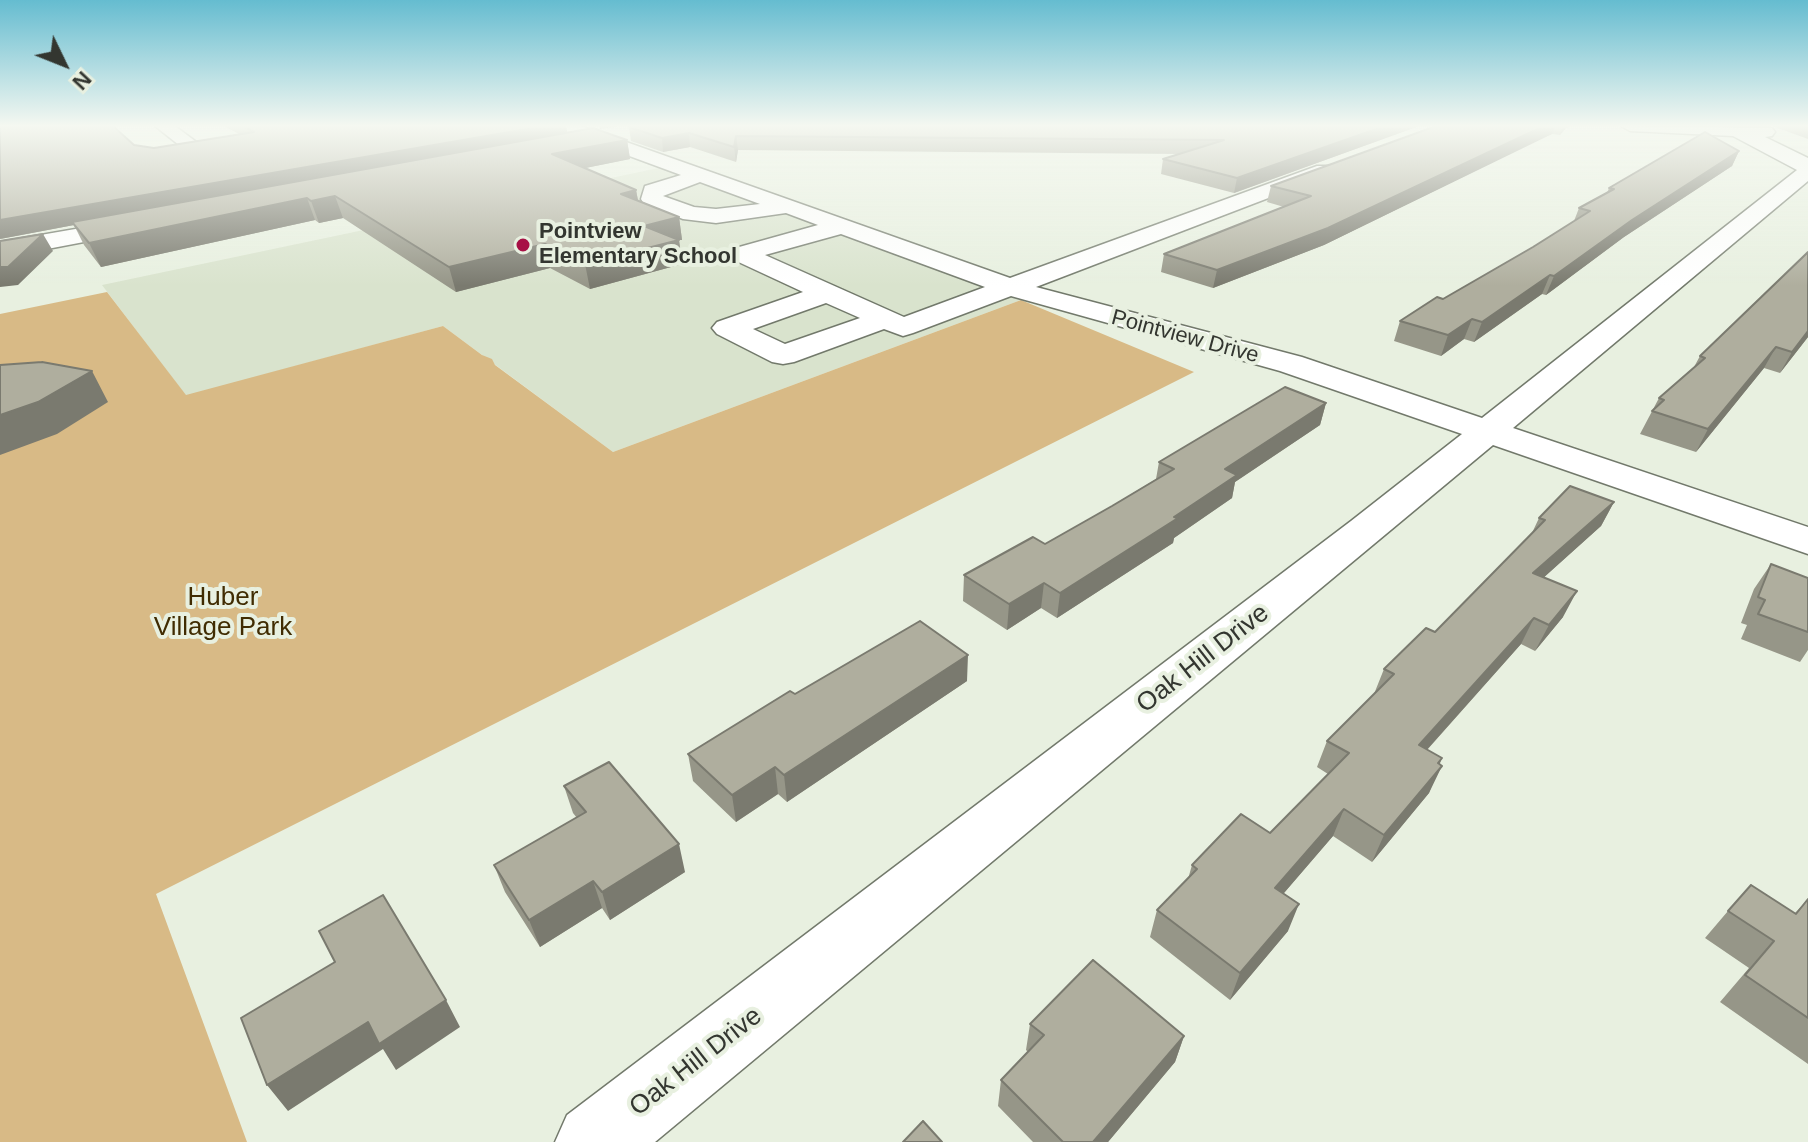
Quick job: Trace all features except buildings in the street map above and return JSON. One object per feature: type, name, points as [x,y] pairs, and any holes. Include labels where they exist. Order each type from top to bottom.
[{"type":"street","points":[[687,179],[653,191],[652,199],[691,214],[716,216],[787,207]]},
{"type":"street","name":"Pointview Drive","points":[[712,179],[1010,288],[1291,364],[1808,541]]},
{"type":"street","points":[[842,226],[741,254],[903,327],[1298,179]]},
{"type":"street","name":"Oak Hill Drive","points":[[594,1142],[1798,179]]},
{"type":"street","points":[[0,250],[160,221]]},
{"type":"street","points":[[827,293],[727,328],[783,355],[885,319]]},
{"type":"shaded area","points":[[605,179],[696,179],[1021,300],[613,452],[443,326],[186,396],[102,285]]},
{"type":"green space","name":"Huber Village Park","points":[[107,292],[186,395],[443,326],[492,359],[495,365],[613,452],[1021,300],[1194,372],[156,894],[247,1142],[0,1142],[0,314]]},
{"type":"place","name":"Pointview Elementary School","points":[[523,245]]}]
